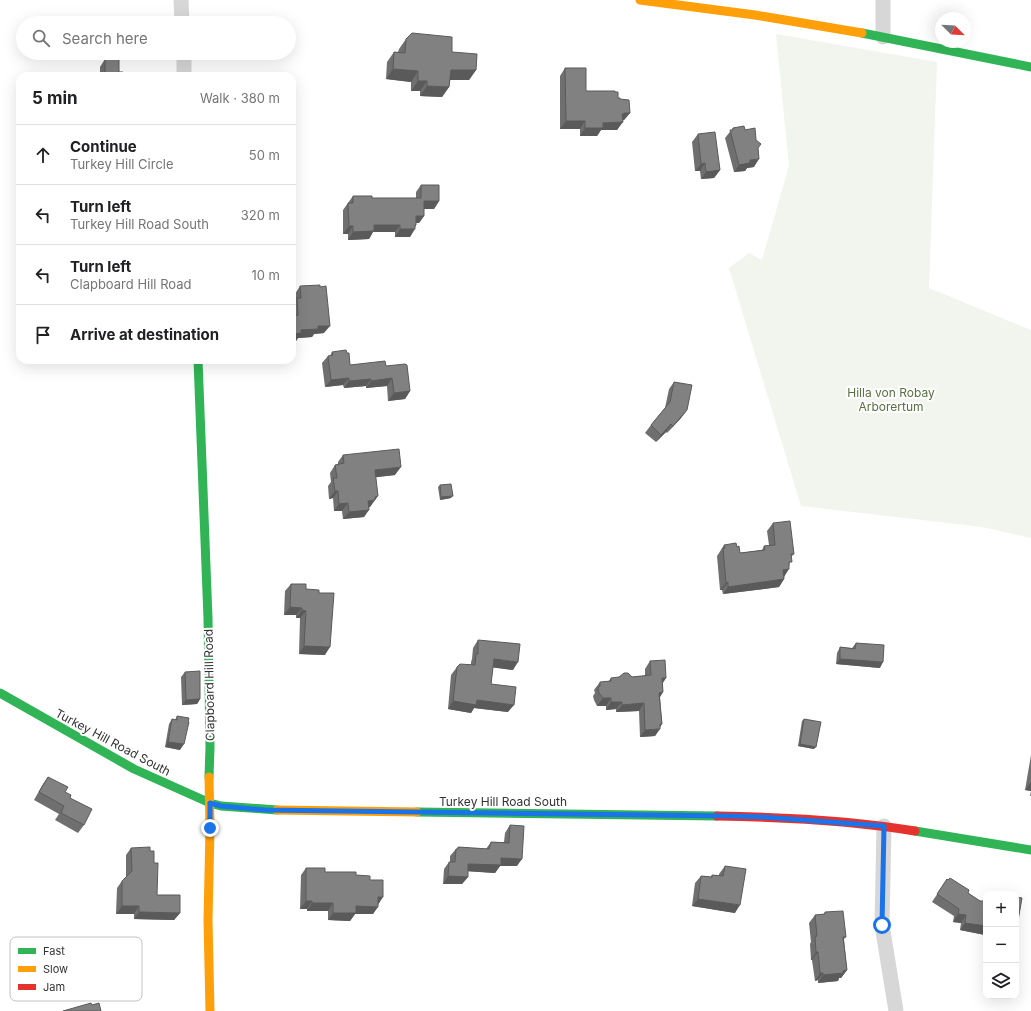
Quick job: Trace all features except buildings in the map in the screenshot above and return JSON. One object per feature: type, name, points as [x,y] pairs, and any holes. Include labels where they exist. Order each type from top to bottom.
[{"type":"street","points":[[181,0],[182,16]]},
{"type":"street","points":[[640,0],[755,15],[883,37],[1031,67]]},
{"type":"street","points":[[883,37],[884,0]]},
{"type":"street","points":[[184,60],[184,72]]},
{"type":"street","name":"Clapboard Hill Road","points":[[198,364],[208,618],[210,747],[208,920],[210,1011]]},
{"type":"street","name":"Turkey Hill Road South","points":[[0,693],[134,769],[210,803],[221,806],[265,810],[763,817],[884,826],[1031,850]]},
{"type":"street","points":[[884,826],[882,925],[896,1011]]},
{"type":"green space","name":"Hilla von Robay Arborertum","points":[[776,34],[937,62],[929,288],[1031,330],[1031,538],[982,527],[801,506],[729,268],[749,253],[762,260],[789,166]]},
{"type":"traffic: fast","points":[[862,33],[1031,67]]},
{"type":"traffic: fast","points":[[198,364],[208,618],[209,777]]},
{"type":"traffic: fast","points":[[0,693],[134,769],[210,803],[221,806],[277,810]]},
{"type":"traffic: fast","points":[[417,812],[717,816]]},
{"type":"traffic: fast","points":[[915,831],[1031,850]]},
{"type":"traffic: slow","points":[[640,0],[755,15],[862,33]]},
{"type":"traffic: slow","points":[[209,777],[210,828],[208,920],[210,1011]]},
{"type":"traffic: slow","points":[[277,810],[417,812]]},
{"type":"traffic: jam","points":[[717,816],[816,820],[866,824],[915,831]]},
{"type":"route","points":[[210,828],[210,803],[234,808],[265,810],[730,816],[884,826],[882,925]]}]
